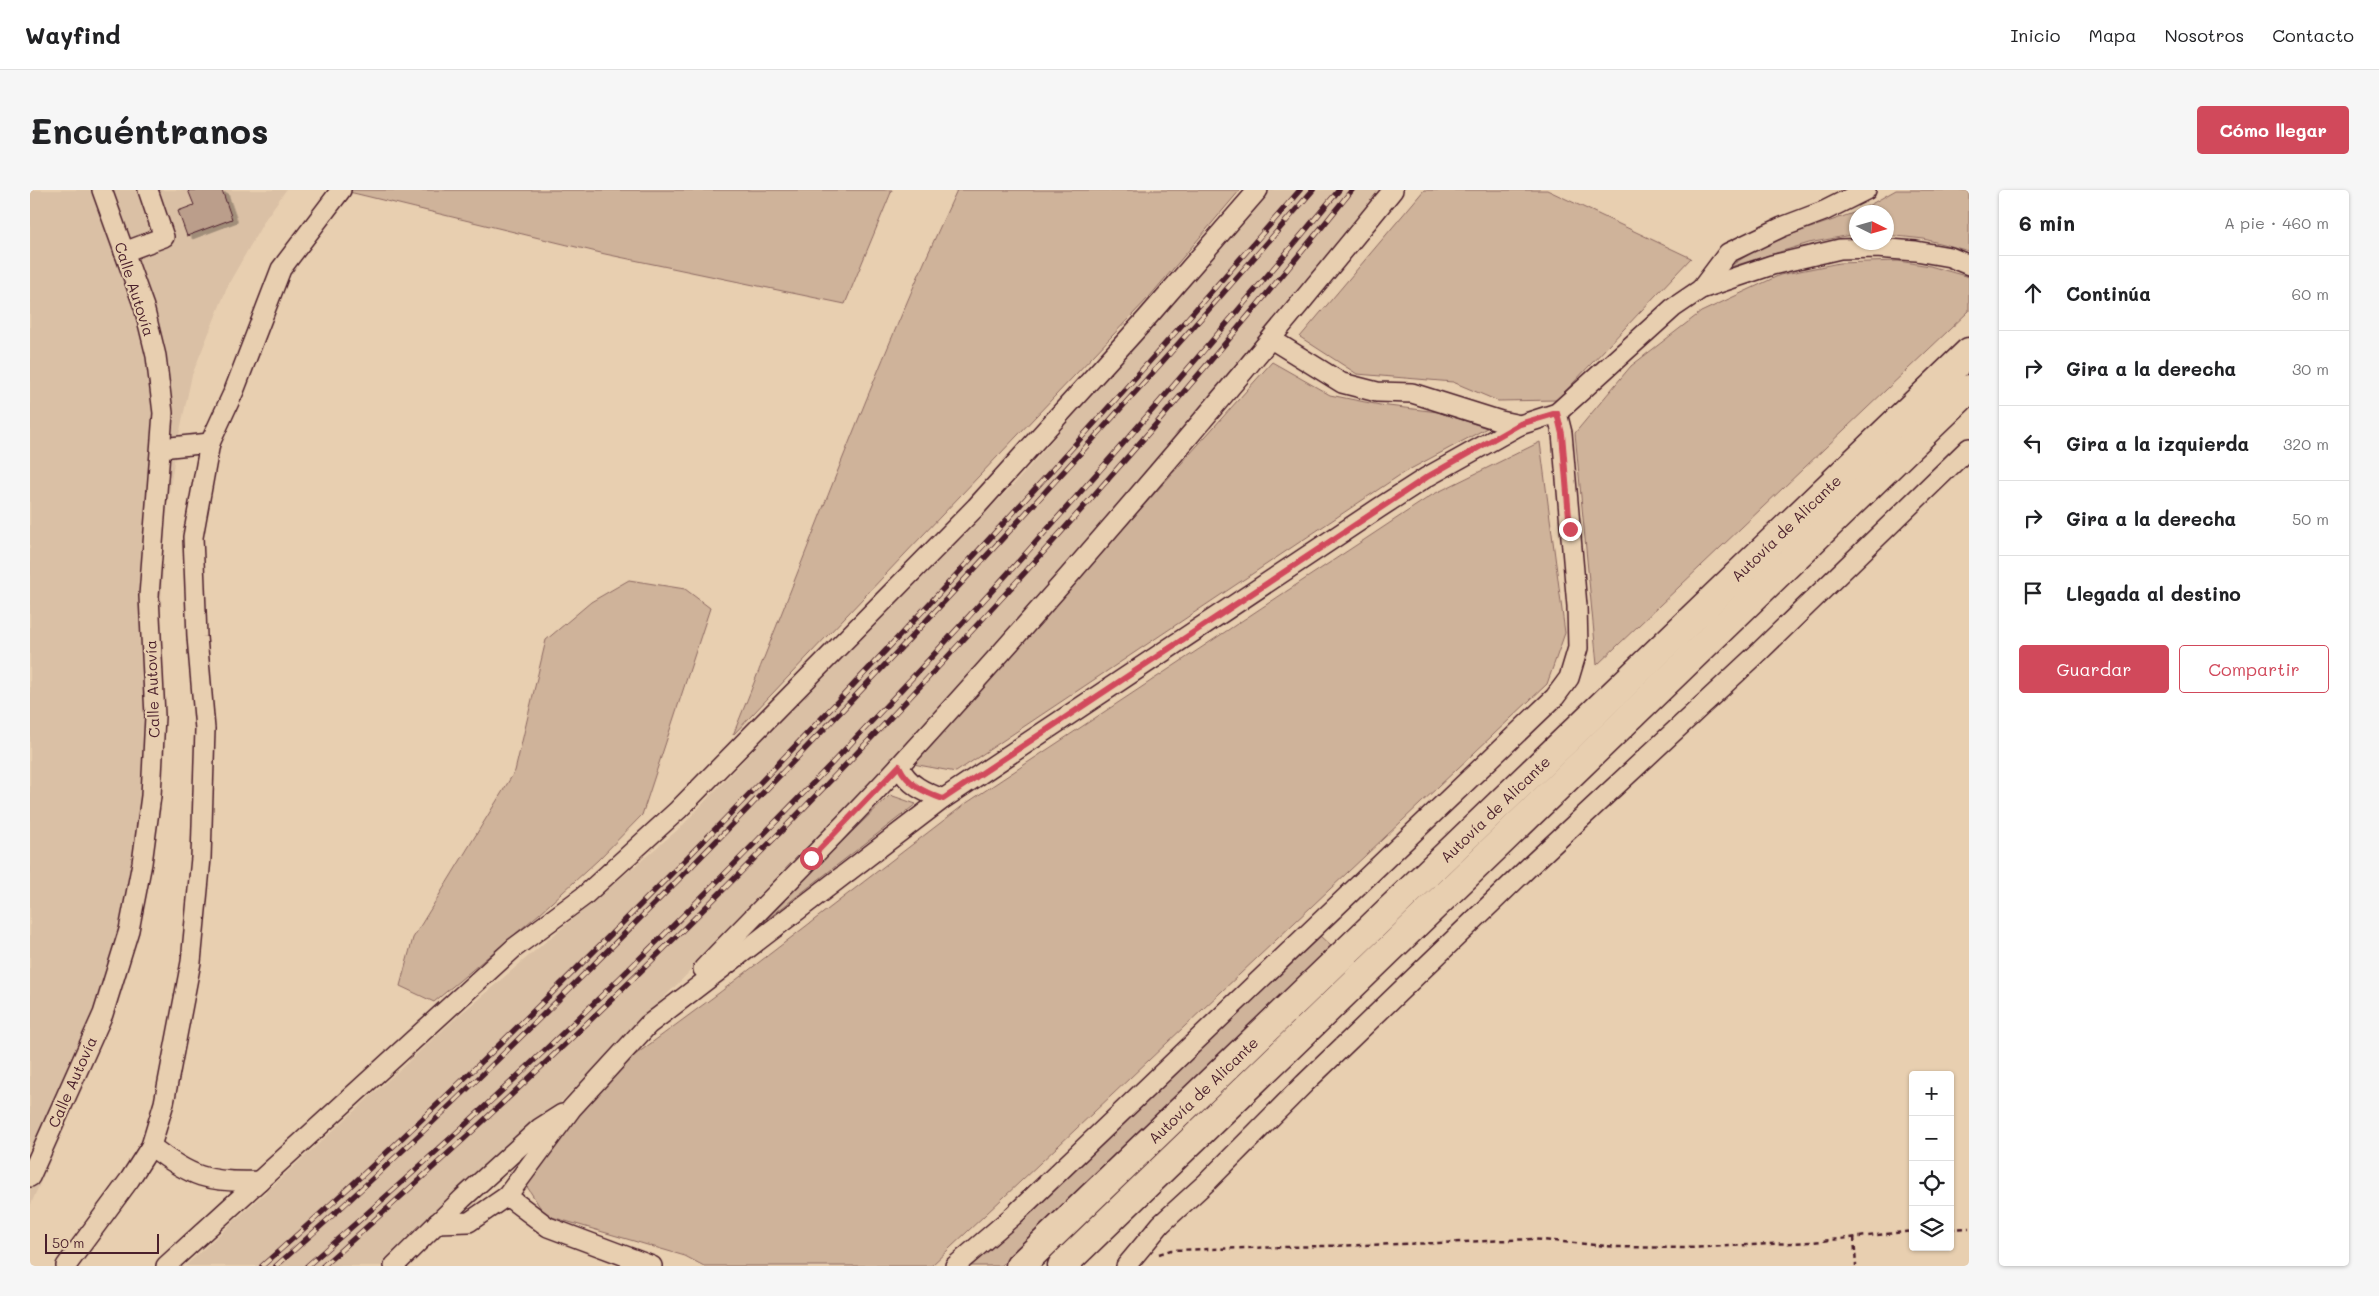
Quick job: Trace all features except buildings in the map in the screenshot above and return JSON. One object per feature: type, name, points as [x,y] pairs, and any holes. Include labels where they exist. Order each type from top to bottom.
[{"type":"highway","name":"Autovía de Alicante","points":[[1020,1266],[1969,352]]},
{"type":"highway","name":"Autovía de Alicante","points":[[1062,1266],[1969,389]]},
{"type":"street","name":"Calle Autovía","points":[[30,1177],[102,1014],[128,930],[142,863],[151,796],[154,716],[149,596],[163,413],[156,356],[144,307],[102,190]]},
{"type":"street","points":[[124,252],[164,237],[148,190]]},
{"type":"street","points":[[66,1266],[130,1179],[151,1146],[164,1103],[191,962],[201,858],[205,729],[197,638],[193,537],[210,444],[234,390],[281,269],[340,190]]},
{"type":"street","points":[[166,1266],[514,948],[584,896],[678,810],[976,507],[1146,319],[1258,190]]},
{"type":"street","points":[[437,1224],[469,1222],[507,1196],[572,1108],[899,766],[1117,522],[1393,190]]},
{"type":"street","points":[[1701,289],[1728,253],[1782,226],[1824,210],[1866,190]]},
{"type":"street","points":[[654,1021],[943,799],[1427,477],[1520,424],[1557,413],[1673,308],[1701,289],[1772,265],[1840,249],[1876,248],[1916,251],[1950,257],[1969,265]]},
{"type":"street","points":[[1271,339],[1342,383],[1377,392],[1412,393],[1501,421],[1520,424]]},
{"type":"street","points":[[954,1266],[1013,1216],[1555,697],[1569,678],[1578,648],[1577,606],[1562,434],[1557,413]]},
{"type":"street","points":[[161,448],[210,444]]},
{"type":"street","points":[[1127,1265],[1161,1224],[1207,1182],[1304,1084],[1524,872],[1756,655],[1969,448]]},
{"type":"street","points":[[899,766],[904,776],[920,790],[943,799]]},
{"type":"street","points":[[394,1266],[540,1128],[572,1108]]},
{"type":"street","points":[[151,1146],[174,1165],[200,1177],[229,1182],[259,1181]]},
{"type":"street","points":[[507,1196],[548,1227],[652,1266]]},
{"type":"path","points":[[1954,1229],[1969,1228]]},
{"type":"path","points":[[1127,1265],[1171,1250],[1423,1244],[1532,1239],[1617,1247],[1695,1248],[1799,1243],[1909,1231]]},
{"type":"path","points":[[1854,1237],[1856,1266]]},
{"type":"shaded area","points":[[30,190],[286,190],[266,218],[229,283],[192,375],[176,449],[165,520],[161,610],[165,722],[161,809],[146,899],[124,987],[91,1069],[30,1206]]},
{"type":"shaded area","points":[[341,190],[892,190],[845,304],[605,254]]},
{"type":"shaded area","points":[[957,190],[1240,190],[1150,296],[733,735],[869,393]]},
{"type":"shaded area","points":[[1270,190],[1385,190],[1192,420],[1041,594],[902,749],[788,872],[557,1106],[503,1151],[382,1266],[185,1266],[457,1017],[681,827],[771,731],[1017,481]]},
{"type":"shaded area","points":[[1424,190],[1547,190],[1691,258],[1557,400],[1498,401],[1453,382],[1357,374],[1300,337]]},
{"type":"shaded area","points":[[1896,190],[1969,190],[1969,251],[1924,239],[1894,236],[1894,205],[1870,205]]},
{"type":"shaded area","points":[[1849,214],[1849,235],[1809,243],[1727,268],[1767,243]]},
{"type":"shaded area","points":[[1898,261],[1930,266],[1969,277],[1969,311],[1597,665],[1575,433],[1631,366],[1701,312],[1780,275],[1839,263]]},
{"type":"shaded area","points":[[1272,362],[1330,395],[1380,405],[1438,412],[1487,428],[1403,473],[956,772],[913,764]]},
{"type":"shaded area","points":[[1540,442],[1565,633],[1547,684],[931,1266],[704,1266],[685,1256],[545,1215],[526,1185],[608,1075],[719,993],[965,804],[1432,495]]},
{"type":"shaded area","points":[[629,580],[685,589],[710,608],[642,815],[598,860],[539,914],[434,1002],[400,986],[413,938],[515,771],[546,640],[591,602]]},
{"type":"shaded area","points":[[890,795],[916,804],[738,942]]},
{"type":"shaded area","points":[[1319,935],[1332,947],[1019,1249],[1001,1266],[969,1266]]},
{"type":"railway","points":[[262,1266],[369,1169],[474,1069],[760,783],[917,617],[1072,448],[1300,190]]},
{"type":"railway","points":[[276,1266],[329,1219],[533,1025],[682,876],[844,708],[1082,452],[1313,190]]},
{"type":"railway","points":[[307,1266],[447,1142],[583,1014],[715,883],[845,749],[972,613],[1097,474],[1339,190]]},
{"type":"railway","points":[[323,1266],[462,1141],[597,1013],[730,883],[860,749],[988,613],[1112,475],[1234,334],[1352,190]]},
{"type":"route","points":[[811,858],[899,766],[904,776],[920,790],[943,799],[1427,477],[1520,424],[1557,413],[1562,434],[1570,529]]}]
